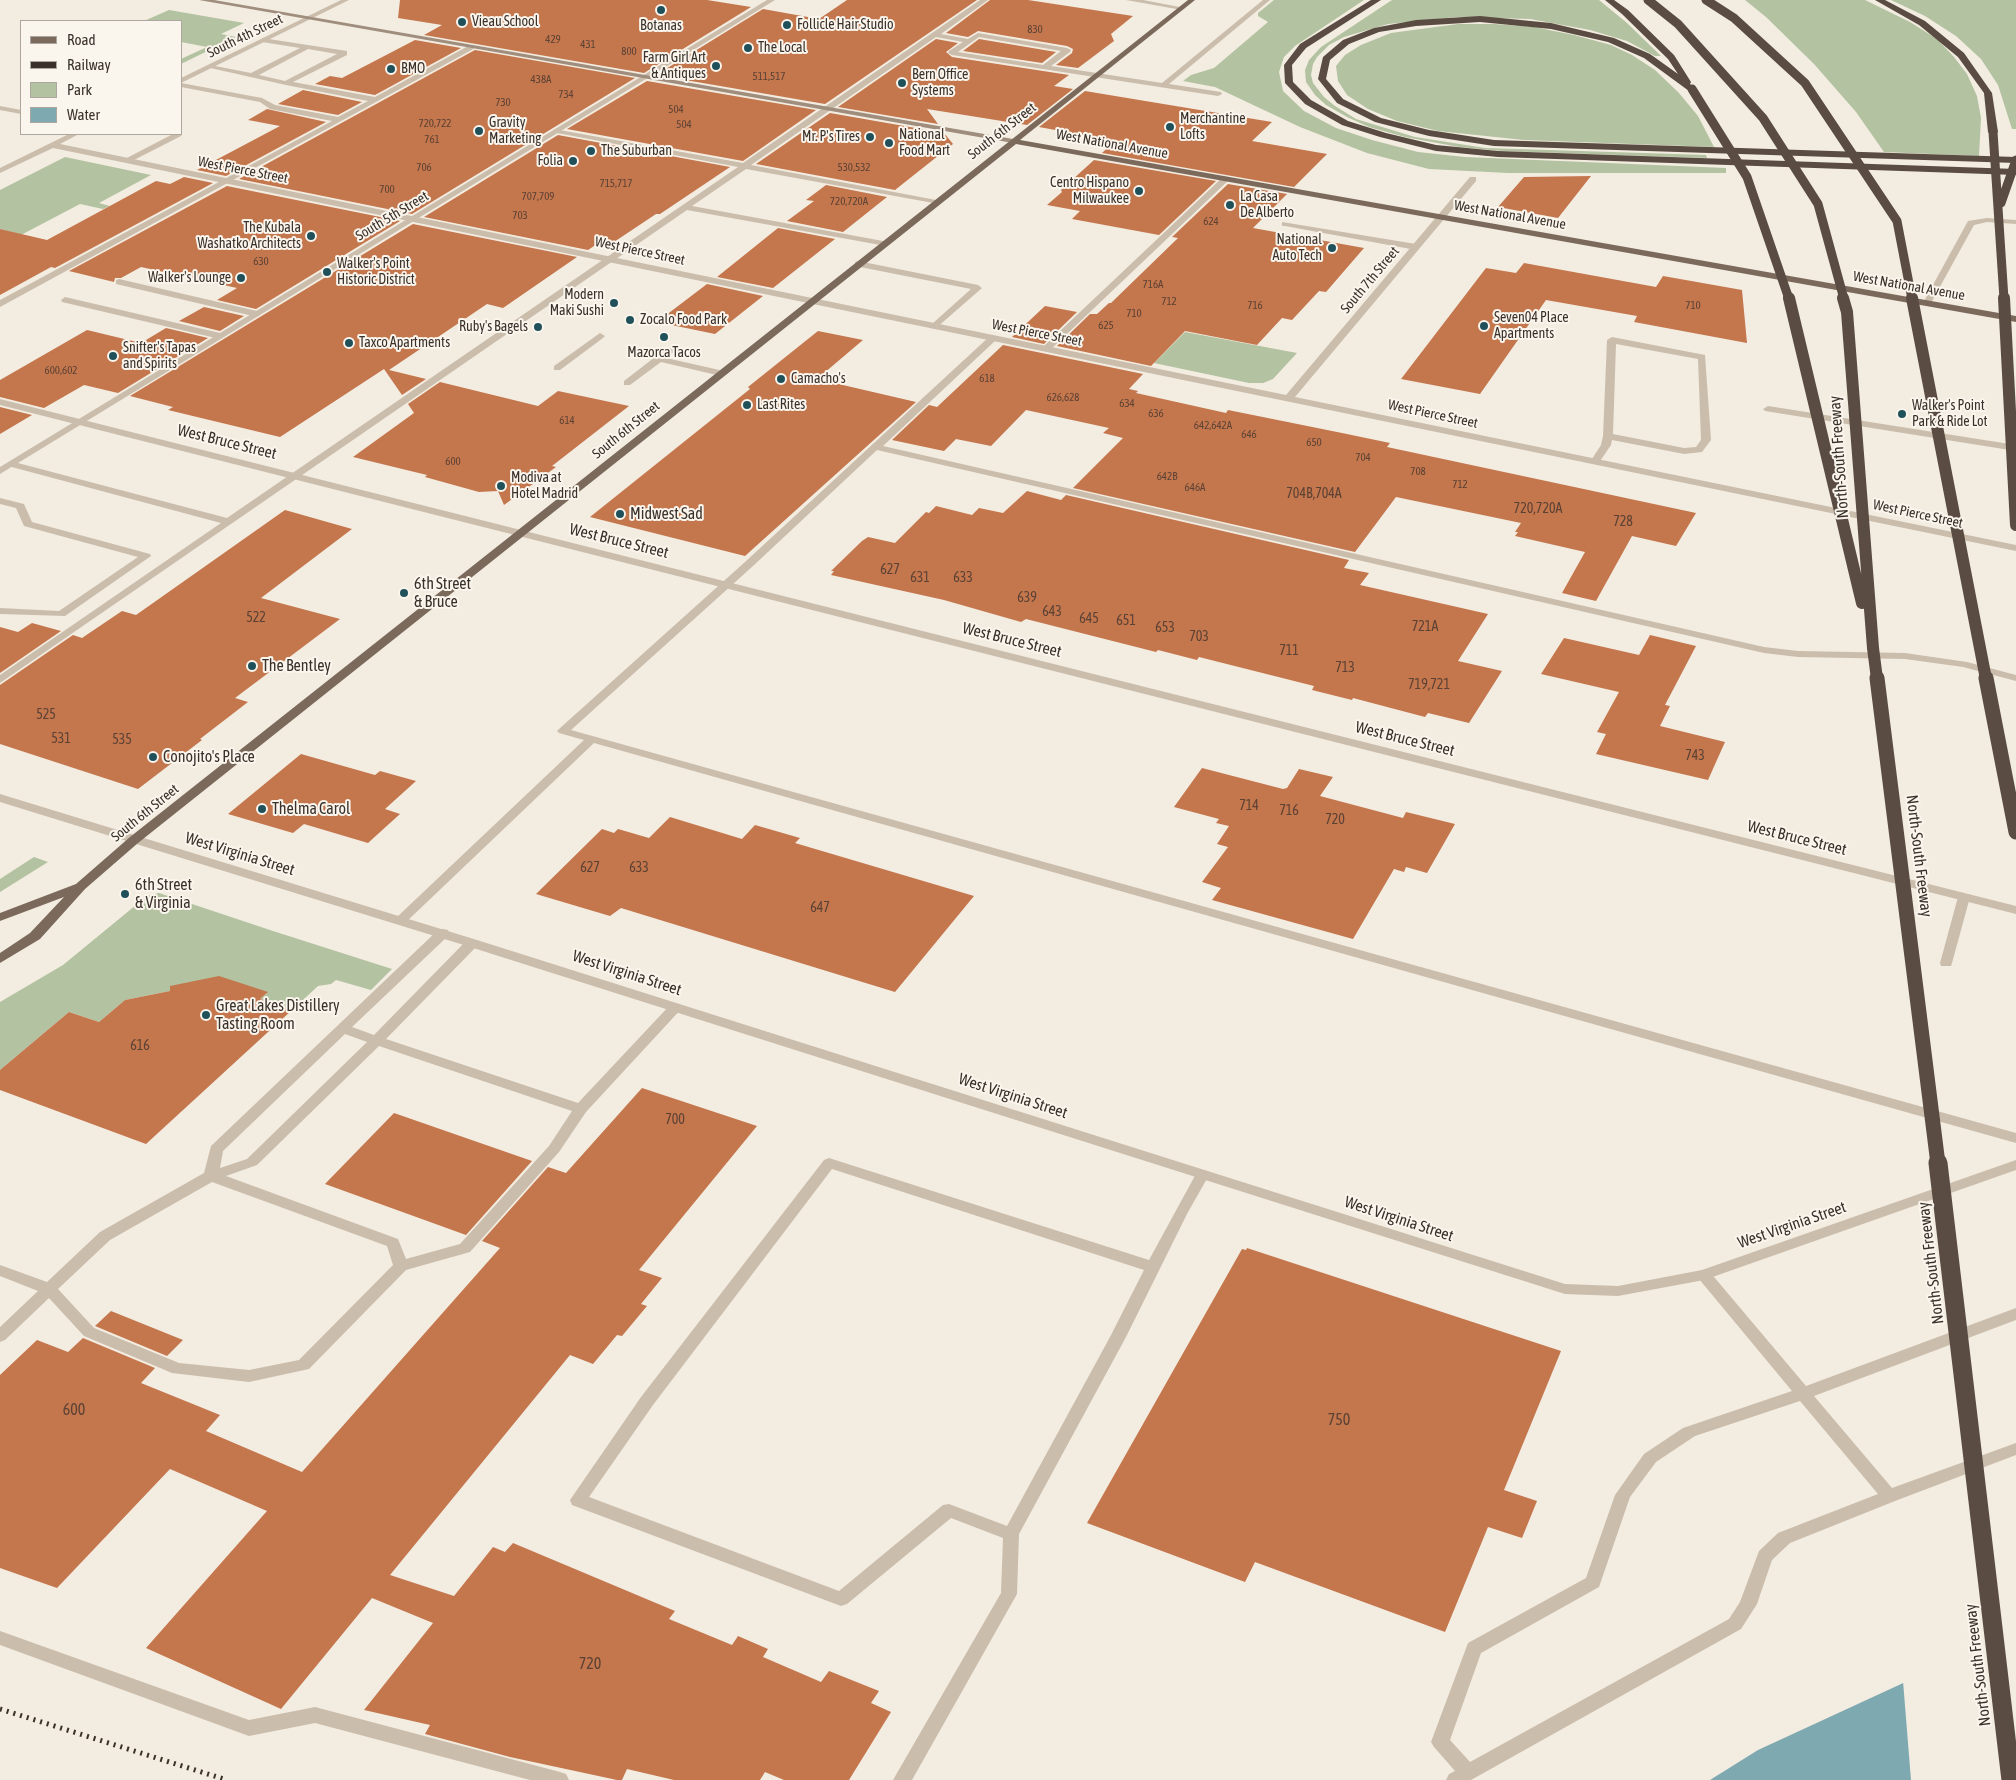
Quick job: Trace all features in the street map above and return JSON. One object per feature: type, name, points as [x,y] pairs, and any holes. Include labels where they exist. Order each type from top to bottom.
[{"type":"highway","points":[[1377,0],[1303,46],[1288,65],[1289,83],[1308,102],[1345,123],[1383,135],[1436,148],[1498,154],[2016,172]]},
{"type":"highway","points":[[1609,0],[1625,12],[1671,57],[1747,177],[1787,290],[1873,648]]},
{"type":"highway","name":"North-South Freeway","points":[[1648,0],[1678,24],[1763,118],[1818,204],[1846,312],[1873,648],[1918,992],[2011,1780]]},
{"type":"highway","points":[[1706,0],[1734,18],[1805,83],[1896,221],[2016,832]]},
{"type":"highway","points":[[1879,0],[1922,23],[1962,55],[1988,93],[1999,209],[2016,525]]},
{"type":"highway","points":[[1692,89],[1647,56],[1611,40],[1551,26],[1517,21],[1480,19],[1416,23],[1377,30],[1346,42],[1326,59],[1322,79],[1340,101],[1378,120],[1429,133],[1494,143],[2016,160],[1999,209]]},
{"type":"main road","name":"West National Avenue","points":[[202,0],[1227,178],[2016,319]]},
{"type":"main road","name":"South 6th Street","points":[[0,959],[35,936],[81,886],[134,840],[1192,0]]},
{"type":"main road","name":"South 6th Street","points":[[0,916],[81,886]]},
{"type":"street","name":"South 4th Street","points":[[182,81],[346,0]]},
{"type":"street","name":"South 5th Street","points":[[0,470],[772,0]]},
{"type":"street","points":[[0,680],[985,0]]},
{"type":"street","points":[[1129,0],[1182,8]]},
{"type":"street","points":[[1164,86],[1267,0]]},
{"type":"street","points":[[935,35],[970,41]]},
{"type":"street","points":[[1044,67],[1067,50],[978,35],[952,53],[1218,94]]},
{"type":"street","points":[[265,40],[344,54],[286,83]]},
{"type":"street","points":[[253,75],[307,47]]},
{"type":"street","points":[[0,304],[473,47]]},
{"type":"street","points":[[210,67],[376,100]]},
{"type":"street","points":[[182,85],[262,100],[273,107],[340,120]]},
{"type":"street","points":[[0,108],[20,112]]},
{"type":"street","points":[[557,131],[936,202]]},
{"type":"street","points":[[0,171],[73,135]]},
{"type":"street","points":[[127,160],[176,135]]},
{"type":"street","name":"West Pierce Street","points":[[52,145],[2016,548]]},
{"type":"street","points":[[1046,349],[1227,178]]},
{"type":"street","name":"South 7th Street","points":[[1289,398],[1473,179]]},
{"type":"street","points":[[686,207],[883,244]]},
{"type":"street","points":[[1927,303],[1971,223],[1987,220],[2016,222]]},
{"type":"street","points":[[1285,224],[1416,247]]},
{"type":"street","points":[[858,264],[978,288],[935,326]]},
{"type":"street","points":[[119,282],[257,314]]},
{"type":"street","points":[[65,300],[220,336]]},
{"type":"street","points":[[557,368],[600,336]]},
{"type":"street","points":[[993,338],[726,585],[563,731],[2016,1138]]},
{"type":"street","points":[[1596,462],[1606,445],[1608,436],[1612,340],[1702,357],[1706,440],[1699,450],[1684,451],[1608,436]]},
{"type":"street","points":[[627,384],[670,351]]},
{"type":"street","points":[[658,359],[721,373]]},
{"type":"street","name":"West Bruce Street","points":[[0,402],[2016,910]]},
{"type":"street","points":[[1768,409],[2016,448]]},
{"type":"street","points":[[876,446],[1764,650],[1798,654],[1905,656],[1963,664],[2016,678]]},
{"type":"street","points":[[11,464],[229,522]]},
{"type":"street","points":[[0,501],[20,506],[28,524],[146,556],[61,614],[0,610]]},
{"type":"street","points":[[401,920],[592,739]]},
{"type":"street","name":"West Virginia Street","points":[[0,798],[401,920],[1566,1290],[1618,1291],[1704,1275],[2016,1165]]},
{"type":"street","points":[[1946,963],[1964,897]]},
{"type":"street","points":[[211,1176],[216,1149],[443,934]]},
{"type":"street","points":[[0,1336],[105,1236],[211,1176],[252,1162],[377,1040],[472,943]]},
{"type":"street","points":[[0,1270],[49,1289],[89,1332],[177,1369],[249,1376],[304,1366],[401,1266],[465,1248],[554,1149],[581,1109],[676,1007]]},
{"type":"street","points":[[343,1029],[581,1109]]},
{"type":"street","points":[[1011,1534],[949,1510],[841,1599],[578,1500],[647,1402],[829,1163],[1153,1267]]},
{"type":"street","points":[[902,1780],[1009,1594],[1011,1534],[1118,1337],[1202,1175]]},
{"type":"street","points":[[211,1176],[393,1244],[401,1266]]},
{"type":"street","points":[[1704,1275],[1889,1496]]},
{"type":"street","points":[[2016,1314],[1802,1394],[1689,1432],[1650,1458],[1623,1495],[1593,1582],[1474,1648],[1440,1742],[1461,1776],[1735,1624],[1748,1604],[1765,1556],[1784,1538],[1889,1496],[2016,1449]]},
{"type":"street","points":[[0,1638],[249,1728],[315,1715],[560,1780]]},
{"type":"green space","points":[[1274,0],[1364,0],[1295,46],[1284,57],[1279,72],[1283,91],[1304,111],[1336,128],[1418,152],[1465,157],[1726,168],[1726,173],[1508,173],[1429,169],[1367,153],[1300,127],[1215,87],[1183,81],[1191,75],[1214,68],[1268,22],[1258,16],[1258,13]]},
{"type":"green space","points":[[1392,0],[1599,0],[1627,23],[1661,56],[1655,56],[1627,41],[1590,30],[1530,19],[1456,17],[1388,24],[1344,37],[1329,45],[1313,64],[1311,75],[1313,83],[1324,97],[1356,119],[1415,137],[1485,148],[1706,155],[1707,158],[1502,151],[1459,147],[1405,137],[1369,127],[1347,117],[1326,105],[1315,95],[1306,82],[1305,70],[1309,60],[1321,47]]},
{"type":"green space","points":[[1745,0],[1865,0],[1910,22],[1937,39],[1967,74],[1977,96],[1981,118],[1979,156],[1884,152],[1856,112],[1814,64],[1766,17]]},
{"type":"green space","points":[[1891,0],[2016,0],[2016,129],[2012,129],[1998,85],[1981,59],[1956,36],[1925,16]]},
{"type":"green space","points":[[169,10],[244,23],[221,34],[236,37],[182,64],[182,59],[207,47],[182,42],[182,20],[146,20]]},
{"type":"green space","points":[[1458,24],[1534,27],[1611,45],[1632,55],[1655,70],[1679,93],[1698,116],[1714,147],[1524,140],[1438,131],[1397,121],[1368,109],[1347,95],[1338,81],[1336,66],[1345,55],[1361,45],[1391,33]]},
{"type":"green space","points":[[65,157],[151,175],[99,203],[110,206],[103,209],[80,204],[0,246],[19,234],[0,229],[0,190]]},
{"type":"green space","points":[[1185,332],[1297,353],[1273,379],[1263,383],[1249,383],[1154,363]]},
{"type":"green space","points":[[34,857],[48,862],[0,892],[0,879]]},
{"type":"green space","points":[[159,893],[392,969],[371,990],[336,980],[331,984],[318,986],[292,1010],[260,999],[267,993],[170,986],[170,991],[125,1000],[99,1022],[69,1012],[0,1070],[0,1002],[63,965],[147,896]]},
{"type":"water","points":[[2016,1631],[2016,1780],[1710,1780],[1758,1750]]},
{"type":"pier","points":[[2016,1628],[2016,1780],[1911,1780],[1903,1681]]},
{"type":"building","points":[[400,0],[707,0],[751,7],[644,73],[424,35],[442,25],[398,18]]},
{"type":"building","points":[[847,0],[977,0],[825,104],[656,75],[763,9],[819,19]]},
{"type":"building","points":[[990,0],[1028,0],[1133,16],[1111,34],[1114,41],[1078,68],[1056,65],[1072,53],[1073,49],[1067,46],[978,31],[968,37],[946,33]]},
{"type":"building","points":[[936,39],[958,43],[946,52],[952,57],[1069,75],[1054,86],[1073,89],[1027,125],[927,109],[938,124],[838,107]]},
{"type":"building","points":[[979,39],[1056,52],[1042,63],[963,51]]},
{"type":"building","name":"BMO","points":[[415,40],[461,48],[375,95],[315,84],[330,76],[342,78]]},
{"type":"building","points":[[475,50],[635,78],[412,214],[239,179]]},
{"type":"building","points":[[647,81],[816,110],[743,161],[567,129]]},
{"type":"building","points":[[303,90],[362,102],[338,115],[278,104]]},
{"type":"building","points":[[1085,91],[1272,122],[1252,141],[1327,154],[1294,187],[1102,153],[1115,141],[1039,127]]},
{"type":"building","points":[[267,109],[326,122],[226,176],[197,170],[280,126],[248,120]]},
{"type":"building","points":[[830,113],[944,133],[953,144],[895,190],[756,164]]},
{"type":"building","points":[[558,135],[730,167],[608,246],[597,244],[588,250],[424,217]]},
{"type":"building","points":[[1094,160],[1216,181],[1159,235],[1072,219],[1080,211],[1047,205]]},
{"type":"building","points":[[1591,176],[1558,218],[1498,207],[1524,177]]},
{"type":"building","points":[[184,177],[213,183],[55,268],[51,267],[0,295],[0,229],[47,240],[156,181],[170,184]]},
{"type":"building","points":[[1228,184],[1287,194],[1253,228],[1364,248],[1326,292],[1319,291],[1292,320],[1282,318],[1257,345],[1185,331],[1151,366],[1057,346],[1090,314],[1097,314],[1111,303],[1178,238],[1172,237]]},
{"type":"building","points":[[826,185],[887,197],[843,232],[787,221],[814,201],[806,200]]},
{"type":"building","points":[[227,186],[400,221],[256,309],[217,300],[237,288],[141,267],[121,278],[115,278],[114,282],[69,271]]},
{"type":"building","name":"Taxco Apartments","points":[[413,224],[577,257],[503,308],[487,304],[389,370],[426,379],[402,395],[384,369],[280,437],[168,410],[173,407],[130,396]]},
{"type":"building","points":[[778,228],[835,239],[773,288],[717,277]]},
{"type":"building","name":"Seven04 Place Apartments","points":[[1524,263],[1656,287],[1663,276],[1742,290],[1747,343],[1634,322],[1637,316],[1546,300],[1480,394],[1401,379],[1486,268],[1516,273]]},
{"type":"building","points":[[707,284],[763,296],[715,334],[657,322]]},
{"type":"building","points":[[1045,306],[1077,312],[1044,344],[1012,337]]},
{"type":"building","points":[[204,307],[244,316],[220,331],[179,321]]},
{"type":"building","points":[[166,328],[208,338],[118,393],[84,385],[44,408],[0,397],[0,380],[87,330],[141,343]]},
{"type":"building","points":[[818,331],[863,340],[817,379],[916,402],[745,556],[590,517],[750,389],[748,387]]},
{"type":"building","points":[[1003,345],[1143,374],[1129,389],[1138,391],[1136,393],[1226,413],[1228,410],[1390,443],[1387,447],[1696,513],[1676,546],[1632,536],[1596,601],[1562,593],[1585,552],[1515,536],[1518,532],[1515,532],[1521,523],[1396,497],[1355,552],[1073,488],[1123,438],[1103,433],[1109,428],[1026,410],[991,446],[956,439],[944,451],[892,440],[929,405],[937,407]]},
{"type":"building","points":[[440,382],[538,406],[558,391],[629,406],[552,466],[556,467],[504,505],[498,491],[479,492],[425,477],[427,475],[353,457],[414,413],[408,404]]},
{"type":"building","points":[[0,407],[32,415],[0,434]]},
{"type":"building","points":[[1027,491],[1061,500],[1066,495],[1349,560],[1344,568],[1369,573],[1360,585],[1488,614],[1458,661],[1502,671],[1469,723],[1428,713],[1425,717],[1353,698],[1352,700],[1312,690],[1314,686],[1199,657],[1197,660],[1158,650],[1156,652],[1026,619],[1021,622],[944,600],[831,575],[834,571],[831,571],[868,537],[895,543],[926,512],[929,513],[936,506],[972,515],[979,508],[1003,513]]},
{"type":"building","points":[[285,510],[352,529],[261,598],[340,619],[235,698],[248,702],[200,739],[202,740],[138,789],[0,744],[0,685],[73,635],[82,638],[122,611],[136,615]]},
{"type":"building","points":[[32,623],[61,631],[0,673],[0,627],[18,632]]},
{"type":"building","points":[[1650,635],[1696,646],[1665,705],[1670,706],[1660,726],[1725,742],[1708,780],[1596,754],[1606,734],[1597,732],[1619,692],[1541,674],[1564,638],[1639,655]]},
{"type":"building","points":[[301,754],[375,775],[380,771],[416,781],[385,809],[400,814],[368,843],[304,824],[293,833],[228,814]]},
{"type":"building","points":[[1202,768],[1283,789],[1287,788],[1299,769],[1333,777],[1320,796],[1403,818],[1406,812],[1455,824],[1427,873],[1406,867],[1404,872],[1394,869],[1353,939],[1212,900],[1221,888],[1202,882],[1228,847],[1217,844],[1229,826],[1216,823],[1219,819],[1174,807]]},
{"type":"building","points":[[670,817],[742,839],[755,825],[800,838],[795,843],[974,896],[895,992],[621,908],[610,916],[536,894],[602,829],[614,833],[618,829],[649,838]]},
{"type":"building","points":[[219,976],[268,992],[260,999],[292,1010],[146,1144],[0,1090],[0,1070],[69,1012],[99,1022],[125,1000],[170,991],[170,986]]},
{"type":"building","points":[[642,1088],[757,1126],[639,1270],[662,1278],[641,1304],[647,1306],[622,1336],[617,1335],[593,1364],[570,1355],[390,1575],[454,1596],[493,1547],[505,1552],[513,1543],[675,1611],[669,1619],[732,1645],[738,1636],[768,1649],[763,1657],[821,1682],[829,1671],[879,1691],[871,1703],[891,1712],[849,1780],[784,1780],[765,1772],[760,1780],[674,1780],[627,1769],[622,1780],[617,1780],[510,1757],[425,1734],[430,1725],[364,1710],[433,1623],[372,1598],[281,1709],[146,1648],[267,1511],[170,1469],[57,1588],[0,1568],[0,1375],[37,1340],[68,1352],[83,1338],[155,1368],[141,1383],[220,1415],[206,1431],[302,1472],[500,1248],[482,1241],[548,1167],[566,1173]]},
{"type":"building","points":[[394,1113],[532,1161],[466,1235],[325,1184]]},
{"type":"building","points":[[1247,1248],[1561,1351],[1504,1490],[1537,1501],[1522,1538],[1488,1527],[1445,1632],[1255,1562],[1245,1582],[1087,1523],[1242,1249],[1246,1250]]},
{"type":"building","points":[[111,1311],[183,1340],[167,1356],[95,1326]]},
{"type":"railway","points":[[0,1709],[227,1780]]},
{"type":"place","name":"Botanas","points":[[661,10]]},
{"type":"place","name":"Vieau School","points":[[462,22]]},
{"type":"place","name":"Follicle Hair Studio","points":[[787,25]]},
{"type":"place","name":"The Local","points":[[748,48]]},
{"type":"place","name":"Farm Girl Art & Antiques","points":[[716,66]]},
{"type":"place","name":"BMO","points":[[391,69]]},
{"type":"place","name":"Bern Office Systems","points":[[902,83]]},
{"type":"place","name":"Merchantine Lofts","points":[[1170,127]]},
{"type":"place","name":"Gravity Marketing","points":[[479,131]]},
{"type":"place","name":"Mr. P's Tires","points":[[870,137]]},
{"type":"place","name":"National Food Mart","points":[[889,143]]},
{"type":"place","name":"The Suburban","points":[[591,151]]},
{"type":"place","name":"Folia","points":[[573,161]]},
{"type":"place","name":"Centro Hispano Milwaukee","points":[[1139,191]]},
{"type":"place","name":"La Casa De Alberto","points":[[1230,205]]},
{"type":"place","name":"The Kubala Washatko Architects","points":[[311,236]]},
{"type":"place","name":"National Auto Tech","points":[[1332,248]]},
{"type":"place","name":"Walker's Point Historic District","points":[[327,272]]},
{"type":"place","name":"Walker's Lounge","points":[[241,278]]},
{"type":"place","name":"Modern Maki Sushi","points":[[614,303]]},
{"type":"place","name":"Zocalo Food Park","points":[[630,320]]},
{"type":"place","name":"Seven04 Place Apartments","points":[[1484,326]]},
{"type":"place","name":"Ruby's Bagels","points":[[538,327]]},
{"type":"place","name":"Mazorca Tacos","points":[[664,337]]},
{"type":"place","name":"Taxco Apartments","points":[[349,343]]},
{"type":"place","name":"Snifter's Tapas and Spirits","points":[[113,356]]},
{"type":"place","name":"Camacho's","points":[[781,379]]},
{"type":"place","name":"Last Rites","points":[[747,405]]},
{"type":"place","name":"Walker's Point Park & Ride Lot","points":[[1902,414]]},
{"type":"place","name":"Modiva at Hotel Madrid","points":[[501,486]]},
{"type":"place","name":"Midwest Sad","points":[[620,514]]},
{"type":"place","name":"6th Street & Bruce","points":[[404,593]]},
{"type":"place","name":"The Bentley","points":[[252,666]]},
{"type":"place","name":"Conojito's Place","points":[[153,757]]},
{"type":"place","name":"Thelma Carol","points":[[262,809]]},
{"type":"place","name":"6th Street & Virginia","points":[[125,894]]},
{"type":"place","name":"Great Lakes Distillery Tasting Room","points":[[206,1015]]}]
